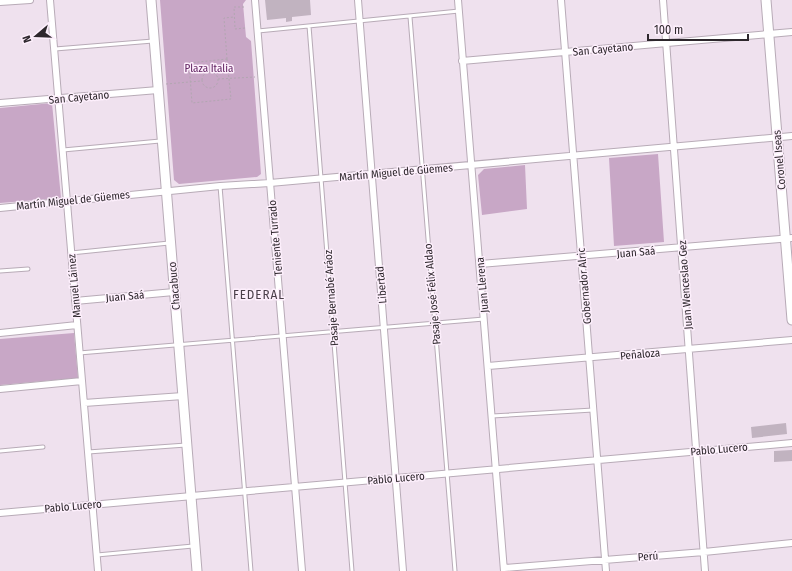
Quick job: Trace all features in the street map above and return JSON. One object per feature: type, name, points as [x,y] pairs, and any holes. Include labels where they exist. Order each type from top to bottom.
[{"type":"main road","name":"Chacabuco","points":[[151,0],[197,571]]},
{"type":"main road","name":"Coronel Iseas","points":[[766,0],[777,138],[789,239],[792,320]]},
{"type":"street","points":[[0,2],[30,0]]},
{"type":"street","name":"Manuel Láinez","points":[[50,0],[98,571]]},
{"type":"street","name":"Teniente Turrado","points":[[255,0],[302,571]]},
{"type":"street","name":"Libertad","points":[[358,0],[397,478],[403,571]]},
{"type":"street","name":"Juan Llerena","points":[[458,0],[504,570]]},
{"type":"street","name":"Gobernador Alric","points":[[561,0],[606,571]]},
{"type":"street","name":"Juan Wenceslao Gez","points":[[663,0],[690,350],[705,571]]},
{"type":"street","name":"San Cayetano","points":[[462,61],[792,32]]},
{"type":"street","name":"San Cayetano","points":[[0,103],[158,88]]},
{"type":"street","name":"Martín Miguel de Güemes","points":[[0,208],[220,186],[422,170],[792,136]]},
{"type":"street","name":"Juan Saá","points":[[480,264],[789,239]]},
{"type":"street","name":"Juan Saá","points":[[75,301],[174,292]]},
{"type":"street","points":[[0,333],[77,326]]},
{"type":"street","name":"Peñaloza","points":[[488,366],[690,350],[792,340]]},
{"type":"street","points":[[0,389],[82,382]]},
{"type":"street","points":[[84,403],[183,396]]},
{"type":"street","name":"Pablo Lucero","points":[[0,513],[792,443]]},
{"type":"street","name":"Perú","points":[[504,570],[605,559],[704,552],[792,543]]},
{"type":"lane","points":[[258,31],[459,11]]},
{"type":"lane","name":"Pasaje José Félix Aldao","points":[[410,17],[455,571]]},
{"type":"lane","name":"Pasaje Bernabé Aráoz","points":[[309,26],[352,571]]},
{"type":"lane","points":[[54,49],[154,41]]},
{"type":"lane","points":[[63,150],[162,140]]},
{"type":"lane","points":[[220,186],[251,571]]},
{"type":"lane","points":[[71,253],[170,243]]},
{"type":"lane","points":[[0,271],[28,269]]},
{"type":"lane","points":[[79,353],[178,343],[484,319]]},
{"type":"lane","points":[[492,416],[593,410]]},
{"type":"lane","points":[[88,452],[186,445]]},
{"type":"lane","points":[[0,451],[43,447]]},
{"type":"lane","points":[[97,555],[195,546]]},
{"type":"path","points":[[244,7],[234,7],[234,17],[236,29],[245,28]]},
{"type":"path","points":[[228,59],[189,63],[192,103],[231,100],[228,59],[224,18],[234,17]]},
{"type":"path","points":[[207,72],[213,72],[218,79],[217,84],[211,89],[204,86],[201,81],[202,76],[207,72]]},
{"type":"path","points":[[218,79],[262,76]]},
{"type":"path","points":[[158,88],[201,81]]},
{"type":"green space","name":"Plaza Italia","points":[[160,0],[246,0],[243,4],[246,37],[251,41],[261,174],[257,177],[179,184],[174,180]]},
{"type":"green space","points":[[52,103],[61,198],[0,203],[0,108]]},
{"type":"green space","points":[[658,154],[664,242],[614,246],[609,158]]},
{"type":"green space","points":[[525,165],[527,209],[482,215],[478,175],[484,169]]},
{"type":"green space","points":[[74,333],[78,378],[0,385],[0,339]]},
{"type":"building","points":[[265,0],[310,0],[311,15],[292,17],[292,21],[286,22],[286,18],[267,20]]},
{"type":"building","points":[[786,423],[787,434],[752,438],[751,427]]},
{"type":"building","points":[[792,450],[792,461],[774,462],[774,451]]},
{"type":"district","name":"FEDERAL","points":[[259,294]]}]
